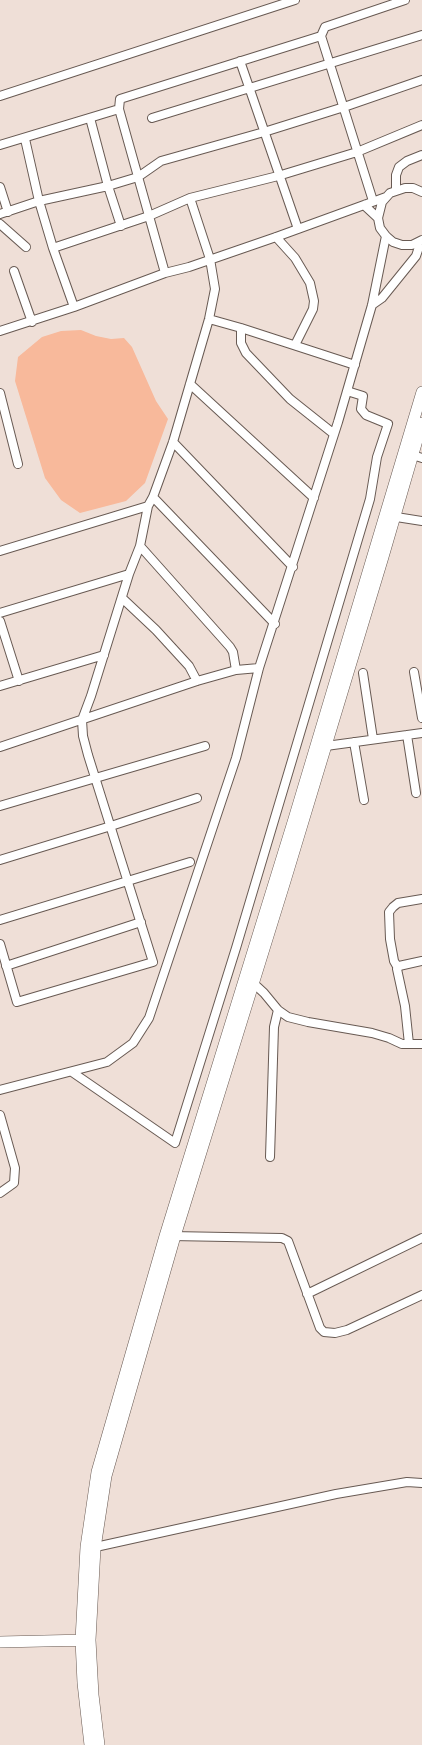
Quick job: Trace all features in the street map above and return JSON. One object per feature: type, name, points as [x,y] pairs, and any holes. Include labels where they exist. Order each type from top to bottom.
[{"type":"street","points":[[0,96],[216,27],[295,0]]},
{"type":"street","points":[[373,201],[331,63],[321,36],[325,27],[405,0]]},
{"type":"street","points":[[152,118],[422,35]]},
{"type":"street","points":[[165,272],[119,109],[120,99],[321,36]]},
{"type":"street","points":[[240,61],[278,176],[298,229]]},
{"type":"street","points":[[0,187],[4,213],[39,201],[108,186],[138,177],[161,161],[344,108],[422,80]]},
{"type":"street","points":[[0,145],[25,139],[119,109]]},
{"type":"street","points":[[90,118],[108,186],[121,226]]},
{"type":"street","points":[[53,248],[149,216],[190,198],[278,176],[357,152],[422,125]]},
{"type":"street","points":[[25,139],[39,201],[53,248],[74,307]]},
{"type":"street","points":[[396,190],[396,174],[399,168],[408,161],[422,155]]},
{"type":"street","points":[[0,331],[32,322],[74,307],[165,272],[189,267],[276,237],[386,197],[396,190],[413,188],[422,192]]},
{"type":"street","points":[[386,197],[379,208],[378,218],[380,228],[386,236],[393,242],[402,245],[412,245],[421,241]]},
{"type":"street","points":[[0,944],[17,1002],[153,962],[83,736],[82,720],[91,696],[129,574],[140,546],[148,506],[153,497],[173,442],[209,319],[215,289],[210,259],[190,198]]},
{"type":"street","points":[[364,205],[378,218]]},
{"type":"street","points":[[0,224],[26,247]]},
{"type":"street","points":[[0,1090],[107,1062],[133,1043],[149,1018],[236,758],[259,668],[293,567],[355,365],[372,305],[386,236]]},
{"type":"street","points":[[276,237],[295,258],[310,283],[314,301],[313,309],[295,345]]},
{"type":"street","points":[[372,305],[382,298],[416,256],[421,241]]},
{"type":"street","points":[[14,271],[32,322]]},
{"type":"street","points":[[209,319],[355,365]]},
{"type":"street","points":[[241,328],[241,343],[246,353],[290,399],[334,434]]},
{"type":"street","points":[[190,384],[314,498]]},
{"type":"street","points":[[72,1072],[175,1143],[238,940],[370,499],[377,457],[388,424],[366,415],[361,409],[363,396],[347,391]]},
{"type":"street","points":[[90,1745],[83,1683],[85,1640],[91,1548],[106,1476],[170,1236],[390,516],[422,392]]},
{"type":"street","points":[[0,393],[18,464]]},
{"type":"street","points":[[390,516],[417,456],[422,423]]},
{"type":"street","points":[[173,442],[293,567]]},
{"type":"street","points":[[153,497],[274,624]]},
{"type":"street","points":[[0,551],[148,506]]},
{"type":"street","points":[[390,516],[422,521]]},
{"type":"street","points":[[140,546],[230,647],[233,652],[236,670]]},
{"type":"street","points":[[0,613],[129,574]]},
{"type":"street","points":[[122,598],[156,630],[179,655],[197,681]]},
{"type":"street","points":[[0,622],[19,681]]},
{"type":"street","points":[[0,686],[104,655]]},
{"type":"street","points":[[0,747],[197,681],[236,670],[259,668]]},
{"type":"street","points":[[414,672],[422,718]]},
{"type":"street","points":[[363,673],[374,740]]},
{"type":"street","points":[[321,745],[374,740],[422,733]]},
{"type":"street","points":[[407,735],[416,793]]},
{"type":"street","points":[[354,742],[364,800]]},
{"type":"street","points":[[0,806],[205,746]]},
{"type":"street","points":[[0,860],[197,798]]},
{"type":"street","points":[[0,920],[190,862]]},
{"type":"street","points":[[409,1044],[405,1006],[398,968],[394,961],[390,939],[389,912],[392,906],[398,903],[422,899]]},
{"type":"street","points":[[6,966],[141,922]]},
{"type":"street","points":[[398,968],[399,966],[422,961]]},
{"type":"street","points":[[249,981],[278,1010],[288,1017],[372,1033],[402,1044],[422,1044]]},
{"type":"street","points":[[270,1157],[274,1027],[278,1010]]},
{"type":"street","points":[[0,1115],[15,1168],[14,1183],[0,1193]]},
{"type":"street","points":[[170,1236],[282,1238],[288,1241],[320,1328],[324,1332],[335,1333],[347,1330],[422,1295]]},
{"type":"street","points":[[307,1294],[422,1239]]},
{"type":"street","points":[[91,1548],[336,1494],[407,1482],[422,1483]]},
{"type":"street","points":[[0,1642],[85,1640]]},
{"type":"street","points":[[85,1640],[99,1745]]},
{"type":"shaded area","points":[[81,330],[96,336],[111,339],[124,338],[132,347],[156,401],[168,419],[145,483],[126,501],[80,513],[61,500],[45,478],[15,381],[18,357],[42,337],[61,331]]}]
